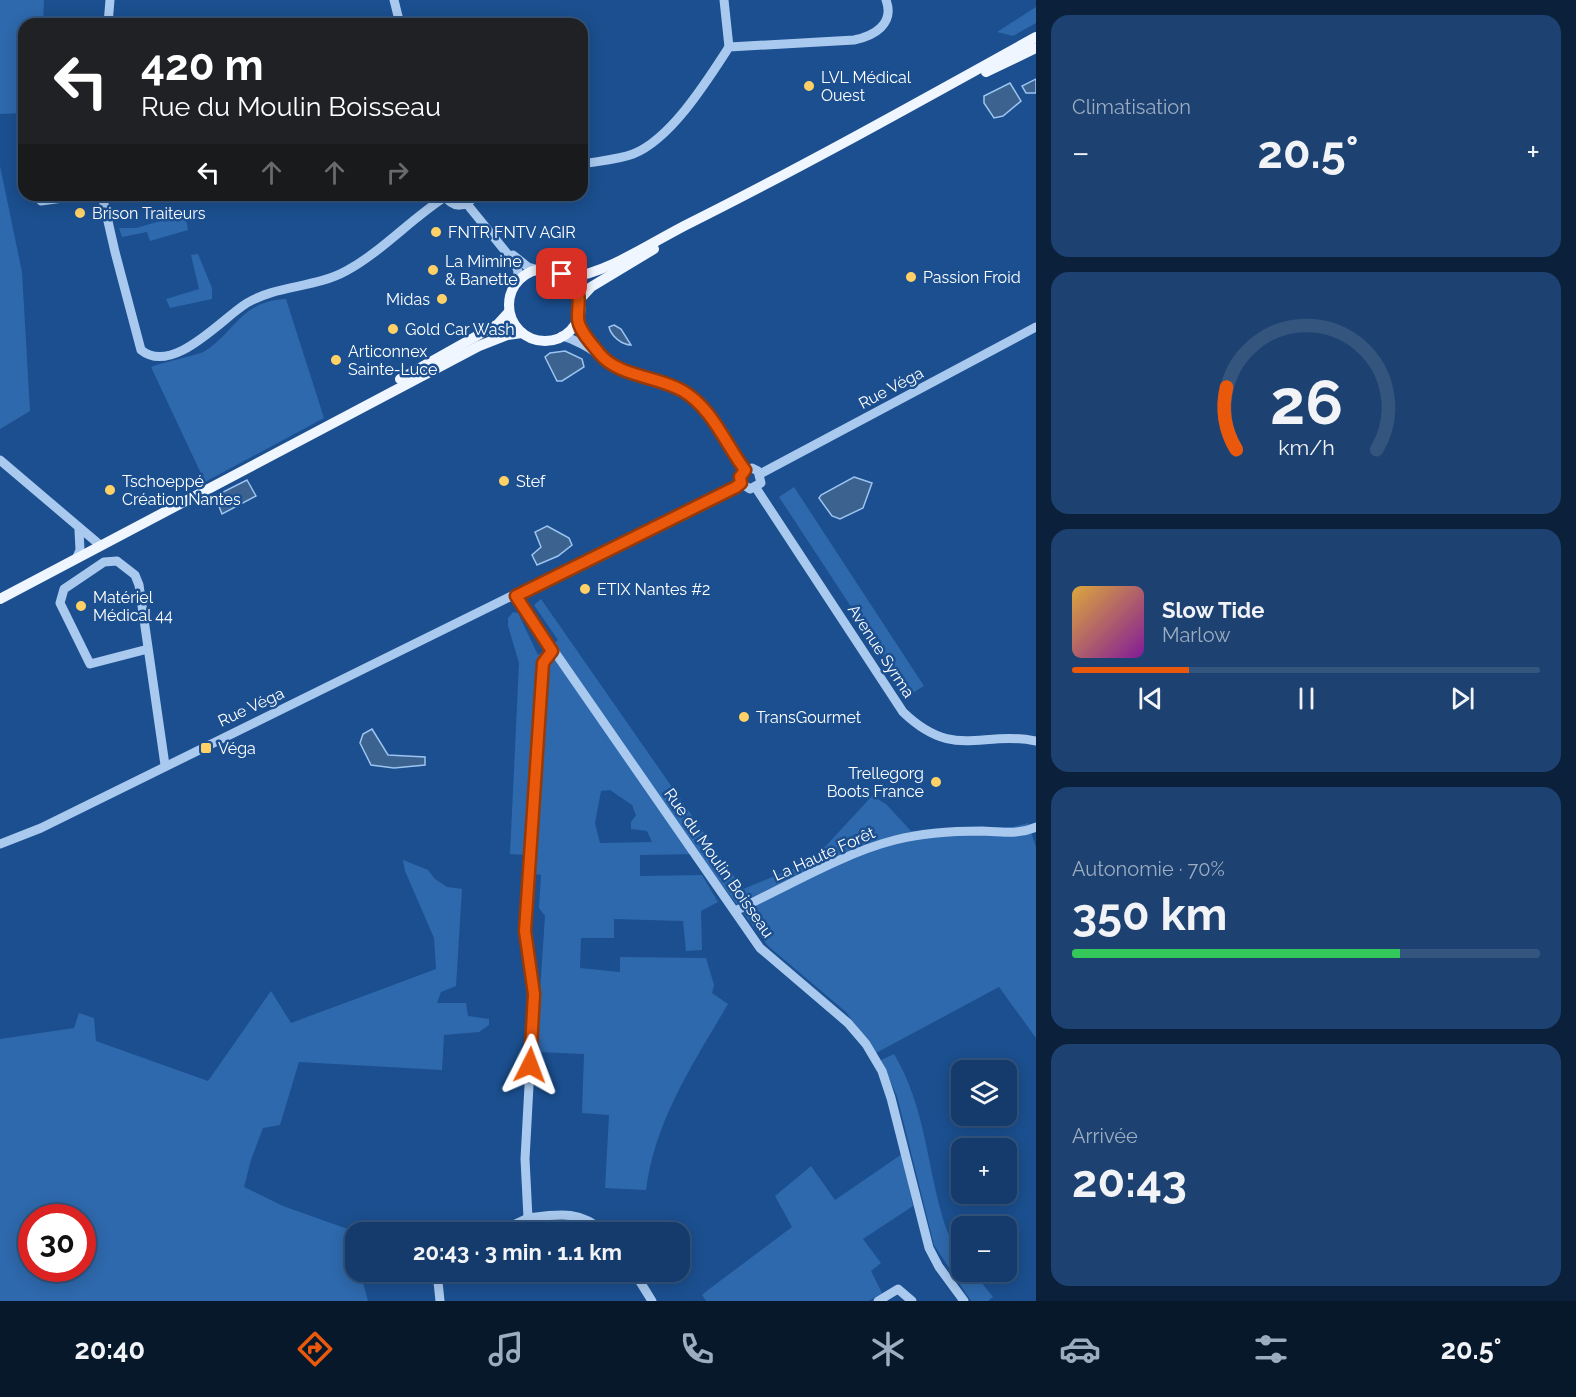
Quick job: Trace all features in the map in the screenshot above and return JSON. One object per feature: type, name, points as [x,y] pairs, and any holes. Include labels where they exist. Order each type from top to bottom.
[{"type":"main road","points":[[568,278],[618,260],[759,189],[1036,37]]},
{"type":"main road","points":[[923,101],[1036,48]]},
{"type":"main road","points":[[580,299],[591,287],[612,273],[759,189]]},
{"type":"main road","points":[[538,270],[553,270],[568,278],[576,287],[580,299],[578,319],[562,336],[540,340],[522,333],[515,326],[509,312],[512,291],[517,282],[525,275],[538,270]]},
{"type":"main road","points":[[291,444],[341,412],[498,324],[509,312]]},
{"type":"main road","points":[[0,599],[479,346],[507,335],[522,333]]},
{"type":"street","points":[[108,18],[110,0]]},
{"type":"street","points":[[394,0],[398,18]]},
{"type":"street","points":[[588,163],[632,154],[652,144],[668,129],[729,48],[724,0]]},
{"type":"street","points":[[729,48],[871,36],[884,26],[889,8],[886,0]]},
{"type":"street","points":[[103,201],[141,350],[154,356],[174,353],[194,344],[248,302],[271,292],[310,284],[348,270],[438,201]]},
{"type":"street","points":[[450,201],[454,205],[467,204],[470,201]]},
{"type":"street","points":[[467,204],[517,267],[517,282]]},
{"type":"street","points":[[504,248],[522,263],[538,270]]},
{"type":"street","points":[[578,319],[586,336],[601,356]]},
{"type":"street","name":"Rue Véga","points":[[760,474],[1036,327]]},
{"type":"street","points":[[562,336],[578,341],[628,371],[670,384],[696,399],[709,414],[745,470]]},
{"type":"street","points":[[0,460],[79,530],[100,545]]},
{"type":"street","points":[[755,469],[760,474],[761,480],[756,488],[746,488],[741,483],[740,477],[745,470],[755,469]]},
{"type":"street","name":"Rue Véga","points":[[0,844],[31,833],[741,483]]},
{"type":"street","name":"Avenue Syrma","points":[[756,488],[903,712],[914,722],[924,730],[951,741],[1036,741]]},
{"type":"street","points":[[77,557],[80,550],[79,530]]},
{"type":"street","points":[[148,649],[90,664],[60,603],[64,589],[104,562],[117,561],[135,575],[139,585],[165,765]]},
{"type":"street","name":"Rue du Moulin Boisseau","points":[[519,594],[552,651],[760,948],[848,1023],[866,1044],[882,1071],[929,1248],[960,1299]]},
{"type":"street","points":[[528,1218],[525,1159],[534,994],[525,931],[543,663],[552,651]]},
{"type":"street","name":"La Haute Forêt","points":[[735,911],[858,853],[895,840],[945,833],[1016,833],[1036,827]]},
{"type":"street","points":[[519,1222],[528,1218],[581,1216],[594,1222]]},
{"type":"street","points":[[438,1282],[440,1301]]},
{"type":"street","points":[[640,1282],[652,1301]]},
{"type":"street","points":[[878,1301],[902,1287],[912,1301]]},
{"type":"shaded area","points":[[0,0],[44,0],[43,18],[18,18],[18,113],[0,114]]},
{"type":"shaded area","points":[[1036,7],[1036,23],[1013,36],[997,32]]},
{"type":"shaded area","points":[[1036,79],[1036,93],[1026,93],[1022,86]]},
{"type":"shaded area","points":[[1010,83],[1021,101],[1003,116],[994,118],[984,103],[984,96]]},
{"type":"shaded area","points":[[0,166],[22,272],[30,411],[0,429]]},
{"type":"shaded area","points":[[185,214],[188,230],[150,241],[147,232],[122,237],[119,228],[136,228]]},
{"type":"shaded area","points":[[198,254],[212,288],[212,299],[170,308],[166,299],[199,289],[191,255]]},
{"type":"shaded area","points":[[286,299],[324,418],[205,482],[151,367],[205,351],[249,311],[271,301]]},
{"type":"shaded area","points":[[614,325],[621,329],[631,345],[614,337],[609,327]]},
{"type":"shaded area","points":[[565,351],[582,359],[584,367],[562,381],[557,381],[545,357],[550,353]]},
{"type":"shaded area","points":[[854,477],[872,483],[863,508],[840,519],[832,516],[819,498]]},
{"type":"shaded area","points":[[247,480],[256,496],[222,514],[215,496]]},
{"type":"shaded area","points":[[794,487],[924,686],[909,695],[779,497]]},
{"type":"shaded area","points":[[547,526],[569,538],[572,545],[558,556],[537,565],[532,555],[541,547],[535,532]]},
{"type":"shaded area","points":[[541,599],[743,889],[812,861],[872,796],[886,804],[911,831],[1013,827],[1028,823],[1036,847],[1036,1038],[999,987],[876,1053],[846,1012],[768,946],[699,854],[640,855],[640,876],[702,875],[718,902],[701,911],[702,950],[686,951],[683,921],[614,919],[614,938],[581,938],[580,968],[620,972],[620,957],[706,958],[714,985],[712,993],[728,1004],[677,1093],[658,1140],[646,1190],[605,1188],[609,1115],[582,1113],[584,1054],[536,1052],[545,916],[539,908],[541,875],[526,873],[527,855],[510,854],[519,663],[508,626],[508,618],[513,612],[518,613],[538,655],[558,640],[534,605]],"holes":[[[610,790],[632,805],[636,815],[631,822],[631,829],[647,831],[652,842],[600,843],[595,823],[601,791]]]},
{"type":"shaded area","points":[[372,729],[388,755],[425,757],[425,765],[394,768],[371,765],[360,743],[363,734]]},
{"type":"shaded area","points":[[403,860],[428,870],[435,879],[447,887],[462,889],[456,986],[441,992],[437,1003],[466,1003],[468,1016],[489,1019],[489,1025],[479,1032],[444,1035],[442,1070],[299,1062],[280,1125],[263,1128],[244,1187],[283,1206],[345,1228],[345,1282],[363,1282],[368,1301],[0,1301],[0,1039],[74,1028],[79,1013],[94,1018],[96,1041],[208,1081],[271,991],[291,1023],[436,969],[434,938],[405,871]]},
{"type":"shaded area","points":[[894,1054],[905,1075],[920,1117],[939,1203],[951,1239],[951,1271],[934,1245],[897,1096],[881,1060]]},
{"type":"shaded area","points":[[902,1154],[913,1206],[863,1239],[881,1263],[871,1271],[882,1293],[869,1301],[706,1301],[702,1295],[792,1227],[775,1196],[811,1166],[835,1200]]},
{"type":"shaded area","points":[[958,1282],[981,1282],[993,1297],[988,1301],[971,1301]]},
{"type":"place","name":"LVL Médical Ouest","points":[[809,86]]},
{"type":"place","name":"Brison Traiteurs","points":[[80,213]]},
{"type":"place","name":"FNTR FNTV AGIR","points":[[436,232]]},
{"type":"place","name":"La Mimine & Banette","points":[[433,270]]},
{"type":"place","name":"Passion Froid","points":[[911,277]]},
{"type":"place","name":"Midas","points":[[442,299]]},
{"type":"place","name":"Gold Car Wash","points":[[393,329]]},
{"type":"place","name":"Articonnex Sainte-Luce","points":[[336,360]]},
{"type":"place","name":"Stef","points":[[504,481]]},
{"type":"place","name":"Tschoeppé Création Nantes","points":[[110,490]]},
{"type":"place","name":"ETIX Nantes #2","points":[[585,589]]},
{"type":"place","name":"Matériel Médical 44","points":[[81,606]]},
{"type":"place","name":"TransGourmet","points":[[744,717]]},
{"type":"place","name":"Véga","points":[[206,748]]},
{"type":"place","name":"Trellegorg Boots France","points":[[936,782]]},
{"type":"route","points":[[530,1065],[534,994],[525,931],[543,663],[552,651],[516,596],[736,487],[741,483],[740,477],[745,470],[709,414],[696,399],[670,384],[628,371],[601,356],[586,336],[578,319],[581,308],[576,287],[562,274]]}]
